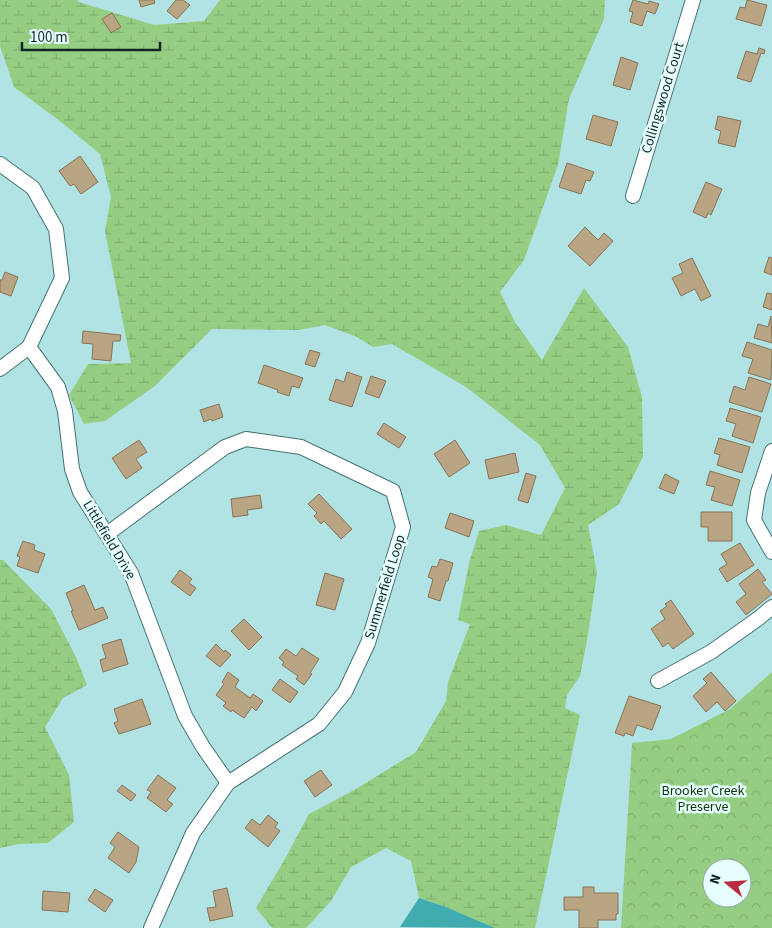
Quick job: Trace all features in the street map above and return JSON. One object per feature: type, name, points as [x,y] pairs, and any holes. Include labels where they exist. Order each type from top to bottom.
[{"type":"street","name":"Collingswood Court","points":[[633,196],[693,0]]},
{"type":"street","points":[[0,164],[33,188],[56,229],[62,278],[29,347],[0,369]]},
{"type":"street","name":"Littlefield Drive","points":[[29,347],[58,387],[65,411],[72,469],[80,492],[131,573],[185,716],[203,747],[228,783]]},
{"type":"street","name":"Summerfield Loop","points":[[107,534],[225,447],[246,439],[301,447],[393,491],[404,527],[368,643],[346,692],[318,724],[228,783],[193,833],[151,928]]},
{"type":"street","points":[[772,452],[758,493],[754,520],[772,552]]},
{"type":"street","points":[[658,681],[711,652],[772,607]]},
{"type":"green space","points":[[0,0],[77,0],[154,25],[204,21],[220,0],[605,0],[604,19],[569,99],[558,165],[524,260],[500,292],[515,322],[542,360],[584,288],[628,347],[642,397],[643,457],[619,504],[588,525],[597,573],[580,676],[567,695],[565,708],[580,715],[535,928],[495,928],[446,907],[419,898],[411,861],[386,848],[351,867],[331,901],[306,928],[272,928],[256,908],[309,814],[356,789],[416,752],[446,701],[448,682],[470,624],[458,620],[469,563],[479,531],[506,525],[541,535],[565,488],[540,445],[466,387],[392,344],[373,347],[357,337],[325,325],[299,330],[212,329],[155,386],[105,421],[84,424],[69,395],[88,364],[131,363],[105,231],[111,197],[100,154],[14,87],[0,46]]},
{"type":"green space","points":[[0,560],[3,560],[51,609],[76,657],[87,685],[63,698],[45,727],[69,775],[74,822],[48,843],[18,844],[0,848]]},
{"type":"green space","name":"Brooker Creek Preserve","points":[[772,672],[772,928],[621,928],[632,743],[671,739],[730,709]]},
{"type":"water","points":[[419,898],[446,907],[495,928],[400,927]]},
{"type":"building","points":[[139,0],[154,0],[155,3],[141,7]]},
{"type":"building","points":[[176,0],[183,0],[190,5],[177,19],[167,11]]},
{"type":"building","points":[[633,0],[648,4],[649,1],[659,4],[655,14],[647,11],[642,26],[630,22],[633,12],[629,11]]},
{"type":"building","points":[[747,0],[767,5],[761,26],[736,19],[740,7],[745,8]]},
{"type":"building","points":[[112,13],[121,27],[111,33],[102,19]]},
{"type":"building","points":[[759,48],[765,50],[764,54],[761,53],[751,82],[737,78],[746,51],[757,54]]},
{"type":"building","points":[[621,57],[638,63],[630,90],[613,85]]},
{"type":"building","points":[[593,115],[618,122],[611,146],[586,139]]},
{"type":"building","points":[[718,116],[741,121],[735,147],[718,143],[721,131],[715,129]]},
{"type":"building","points":[[80,156],[98,182],[81,194],[74,184],[70,186],[59,171]]},
{"type":"building","points":[[567,163],[594,172],[590,181],[586,180],[581,194],[559,187]]},
{"type":"building","points":[[706,182],[722,189],[711,215],[708,213],[706,218],[693,212]]},
{"type":"building","points":[[585,227],[598,240],[604,233],[613,241],[590,266],[568,246]]},
{"type":"building","points":[[769,257],[772,258],[772,275],[764,272]]},
{"type":"building","points":[[692,258],[711,296],[701,301],[695,289],[681,296],[672,278],[683,273],[679,264]]},
{"type":"building","points":[[5,272],[18,277],[11,296],[0,292],[0,280],[2,280]]},
{"type":"building","points":[[767,293],[772,294],[772,310],[763,307]]},
{"type":"building","points":[[771,316],[772,343],[754,338],[758,324],[768,327]]},
{"type":"building","points":[[83,331],[121,335],[120,341],[113,341],[111,361],[92,359],[93,344],[82,343]]},
{"type":"building","points":[[747,342],[772,350],[771,380],[748,373],[753,359],[742,356]]},
{"type":"building","points":[[310,350],[320,353],[315,367],[305,364]]},
{"type":"building","points":[[264,365],[303,378],[299,388],[292,386],[289,396],[258,383]]},
{"type":"building","points":[[347,372],[362,377],[352,407],[329,400],[336,379],[344,382]]},
{"type":"building","points":[[371,376],[386,381],[379,398],[365,393]]},
{"type":"building","points":[[749,377],[771,384],[762,412],[729,402],[734,386],[745,390]]},
{"type":"building","points":[[219,404],[223,417],[204,422],[200,410]]},
{"type":"building","points":[[730,408],[761,417],[753,443],[732,436],[736,424],[726,421]]},
{"type":"building","points":[[384,423],[406,437],[399,448],[377,434]]},
{"type":"building","points":[[719,438],[750,447],[742,473],[717,465],[720,455],[714,453]]},
{"type":"building","points":[[139,440],[147,452],[136,459],[142,468],[126,479],[112,458]]},
{"type":"building","points":[[455,440],[470,463],[449,477],[434,454]]},
{"type":"building","points":[[515,453],[519,472],[489,479],[485,460]]},
{"type":"building","points":[[710,471],[740,480],[732,506],[711,500],[715,487],[706,485]]},
{"type":"building","points":[[526,473],[536,476],[528,503],[518,500]]},
{"type":"building","points":[[665,474],[679,481],[674,494],[659,488]]},
{"type":"building","points":[[319,494],[352,529],[341,539],[324,521],[321,524],[314,516],[317,513],[308,504]]},
{"type":"building","points":[[260,495],[262,508],[247,510],[248,515],[233,517],[231,499]]},
{"type":"building","points":[[701,512],[732,512],[732,541],[708,541],[708,527],[701,527]]},
{"type":"building","points":[[450,513],[474,521],[469,537],[445,528]]},
{"type":"building","points":[[23,541],[35,545],[34,550],[45,554],[38,573],[17,566],[20,557],[17,556]]},
{"type":"building","points":[[740,543],[754,565],[727,582],[719,569],[727,564],[721,554]]},
{"type":"building","points":[[440,559],[453,563],[440,601],[428,597],[433,579],[428,577],[432,566],[437,567]]},
{"type":"building","points":[[758,569],[766,580],[762,582],[772,594],[746,615],[736,602],[746,594],[739,584]]},
{"type":"building","points":[[180,570],[192,579],[189,583],[196,588],[190,596],[171,582]]},
{"type":"building","points":[[325,573],[344,579],[335,610],[316,605]]},
{"type":"building","points":[[84,585],[95,610],[103,607],[108,618],[79,630],[66,593]]},
{"type":"building","points":[[671,600],[694,634],[673,649],[668,643],[663,647],[651,629],[665,619],[660,611]]},
{"type":"building","points":[[244,619],[262,637],[249,650],[231,631]]},
{"type":"building","points":[[121,639],[128,664],[103,672],[100,660],[106,658],[102,645]]},
{"type":"building","points":[[216,644],[224,652],[225,650],[231,655],[220,667],[206,656]]},
{"type":"building","points":[[302,648],[319,659],[304,685],[296,679],[298,676],[282,665],[284,662],[279,658],[286,649],[296,656]]},
{"type":"building","points":[[228,672],[239,680],[235,687],[250,698],[253,694],[263,701],[256,711],[252,707],[244,718],[223,706],[226,703],[216,695],[224,684],[222,682]]},
{"type":"building","points":[[711,672],[736,701],[725,711],[717,702],[706,712],[693,696],[707,683],[703,679]]},
{"type":"building","points":[[280,679],[298,692],[290,703],[272,690]]},
{"type":"building","points":[[629,696],[661,706],[652,730],[637,725],[633,736],[625,733],[624,736],[615,733]]},
{"type":"building","points":[[142,699],[151,724],[119,734],[114,723],[118,721],[114,709]]},
{"type":"building","points":[[321,770],[332,785],[315,797],[304,781]]},
{"type":"building","points":[[158,775],[176,788],[167,800],[173,804],[166,812],[147,798],[151,792],[147,790]]},
{"type":"building","points":[[122,785],[136,795],[131,801],[117,791]]},
{"type":"building","points":[[268,815],[278,823],[275,827],[280,831],[268,847],[245,828],[252,819],[260,825]]},
{"type":"building","points":[[118,832],[139,847],[136,862],[129,873],[108,858],[115,847],[110,843]]},
{"type":"building","points":[[583,887],[594,887],[594,893],[618,893],[618,914],[616,914],[616,920],[598,920],[598,928],[579,928],[579,910],[564,910],[564,897],[583,897]]},
{"type":"building","points":[[227,888],[233,916],[210,921],[207,908],[216,907],[213,891]]},
{"type":"building","points":[[95,889],[113,900],[105,912],[88,900]]},
{"type":"building","points":[[43,891],[70,893],[68,912],[42,910]]}]
